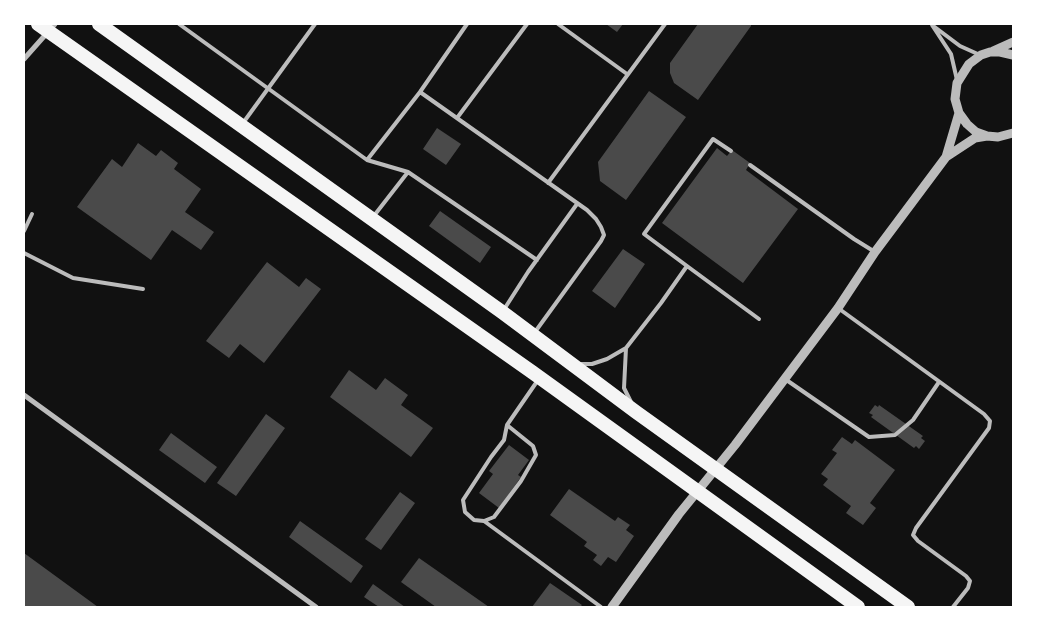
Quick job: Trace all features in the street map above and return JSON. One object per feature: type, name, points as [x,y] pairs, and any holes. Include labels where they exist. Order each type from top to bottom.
[{"type":"highway","points":[[99,24],[502,312],[636,412],[908,607]]},
{"type":"highway","points":[[47,26],[858,607]]},
{"type":"street","points":[[24,59],[47,26]]},
{"type":"street","points":[[612,607],[676,519],[838,308],[875,252],[946,156],[958,113],[955,99],[957,83],[969,64],[985,54],[1013,42]]},
{"type":"street","points":[[985,54],[1000,52],[1013,54]]},
{"type":"street","points":[[958,113],[976,132],[998,137],[1013,133]]},
{"type":"street","points":[[946,156],[976,138],[987,136]]},
{"type":"street","points":[[24,395],[316,607]]},
{"type":"lane","points":[[179,24],[367,160],[408,172],[537,260]]},
{"type":"lane","points":[[242,126],[315,24]]},
{"type":"lane","points":[[367,160],[420,92],[467,24]]},
{"type":"lane","points":[[458,118],[527,24]]},
{"type":"lane","points":[[558,24],[627,74]]},
{"type":"lane","points":[[548,183],[627,74],[666,24]]},
{"type":"lane","points":[[932,24],[960,46],[985,54]]},
{"type":"lane","points":[[932,24],[951,54],[957,83]]},
{"type":"lane","points":[[420,92],[577,204],[596,220],[604,235],[532,336]]},
{"type":"lane","points":[[731,152],[713,139],[644,234],[759,319]]},
{"type":"lane","points":[[750,165],[875,252]]},
{"type":"lane","points":[[372,219],[408,172]]},
{"type":"lane","points":[[502,312],[577,204]]},
{"type":"lane","points":[[24,231],[32,214]]},
{"type":"lane","points":[[24,254],[73,278],[143,289]]},
{"type":"lane","points":[[571,363],[592,364],[607,359],[626,348],[687,266]]},
{"type":"lane","points":[[838,308],[984,414],[990,421],[989,428],[916,528],[913,535],[918,541],[970,581],[968,588],[953,607]]},
{"type":"lane","points":[[626,348],[624,388],[636,412]]},
{"type":"lane","points":[[507,425],[533,446],[536,455],[533,464],[494,517],[484,521],[474,520],[465,512],[462,500],[504,440],[507,425],[539,378]]},
{"type":"lane","points":[[784,379],[869,437],[896,436],[913,420],[939,382]]},
{"type":"lane","points":[[484,521],[601,607]]},
{"type":"building","points":[[606,24],[623,24],[617,32]]},
{"type":"building","points":[[698,24],[751,24],[698,100],[674,83],[670,73],[670,63]]},
{"type":"building","points":[[649,91],[686,117],[626,200],[600,181],[598,162]]},
{"type":"building","points":[[437,128],[461,144],[446,165],[423,149]]},
{"type":"building","points":[[138,143],[156,156],[161,150],[178,163],[174,169],[201,189],[185,212],[214,232],[201,250],[172,230],[151,260],[77,207],[112,159],[122,167]]},
{"type":"building","points":[[717,148],[727,156],[732,150],[750,163],[746,170],[798,209],[743,283],[662,223]]},
{"type":"building","points":[[440,211],[491,247],[480,263],[429,226]]},
{"type":"building","points":[[623,249],[645,264],[615,308],[592,291]]},
{"type":"building","points":[[267,262],[299,287],[306,278],[321,289],[264,363],[240,344],[229,358],[206,341]]},
{"type":"building","points":[[349,370],[376,390],[385,378],[408,395],[401,405],[433,428],[411,457],[330,397]]},
{"type":"building","points":[[875,405],[878,407],[879,405],[923,436],[921,438],[925,441],[919,449],[916,446],[914,448],[871,417],[873,415],[869,413]]},
{"type":"building","points":[[266,414],[285,428],[236,496],[217,483]]},
{"type":"building","points":[[171,433],[217,467],[205,483],[159,450]]},
{"type":"building","points":[[842,437],[852,444],[855,440],[895,470],[870,503],[876,508],[863,525],[846,513],[851,506],[823,485],[828,479],[821,474],[837,453],[832,450]]},
{"type":"building","points":[[509,445],[529,460],[518,475],[521,477],[499,508],[479,493],[493,474],[489,471]]},
{"type":"building","points":[[569,489],[615,521],[618,517],[630,525],[626,530],[634,536],[616,562],[608,557],[601,566],[593,560],[597,555],[584,546],[587,542],[550,515]]},
{"type":"building","points":[[400,492],[415,503],[381,550],[365,539]]},
{"type":"building","points":[[300,521],[363,566],[351,583],[289,537]]},
{"type":"building","points":[[24,553],[98,607],[24,607]]},
{"type":"building","points":[[419,558],[489,607],[436,607],[401,582]]},
{"type":"building","points":[[550,583],[582,605],[580,607],[532,607]]},
{"type":"building","points":[[373,584],[405,607],[379,607],[364,597]]}]
